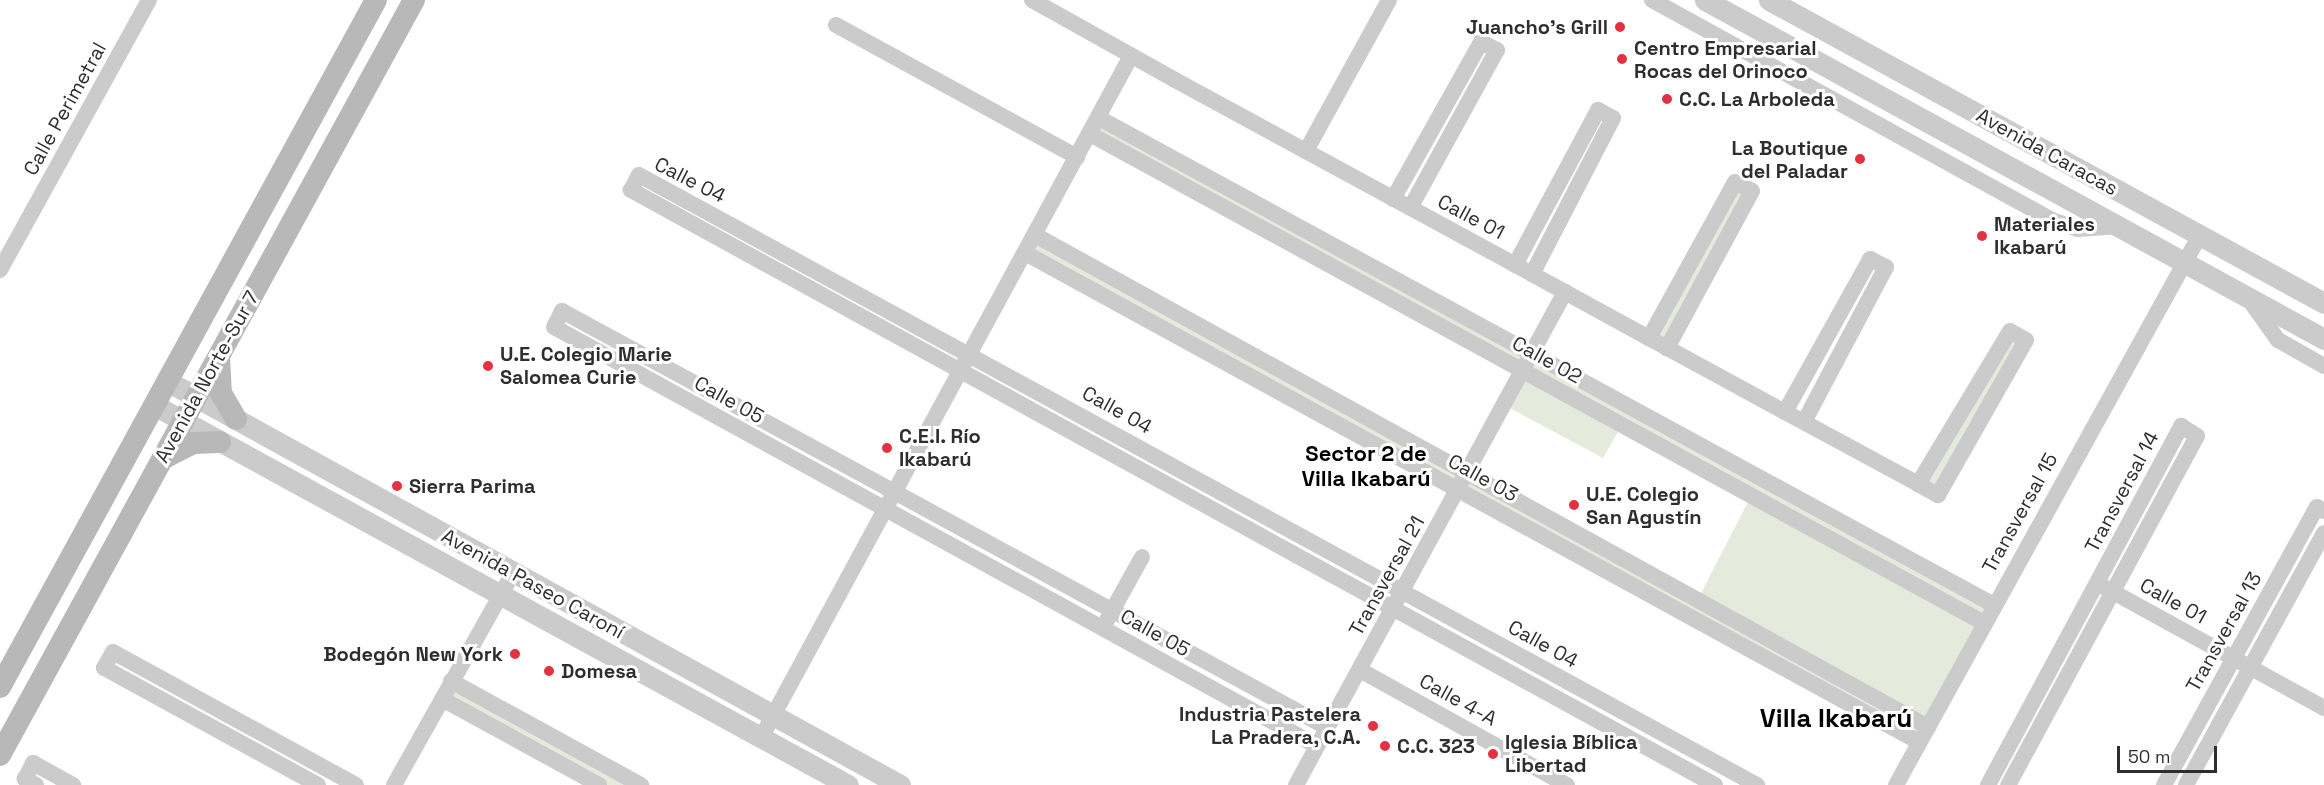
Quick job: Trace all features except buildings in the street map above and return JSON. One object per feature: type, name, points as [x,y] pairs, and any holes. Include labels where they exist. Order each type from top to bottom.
[{"type":"main road","name":"Avenida Norte-Sur 7","points":[[0,687],[376,0]]},
{"type":"main road","name":"Avenida Norte-Sur 7","points":[[0,754],[414,0]]},
{"type":"main road","points":[[220,351],[218,378],[221,393],[237,419]]},
{"type":"main road","points":[[162,458],[186,444],[220,442]]},
{"type":"street","name":"Calle Perimetral","points":[[0,270],[6,245],[149,0]]},
{"type":"street","name":"Calle 01","points":[[1032,0],[1938,495],[2026,340],[2010,331],[1918,484]]},
{"type":"street","points":[[1306,151],[1389,0]]},
{"type":"street","name":"Avenida Caracas","points":[[1652,0],[2052,220],[2079,229],[2117,226]]},
{"type":"street","name":"Avenida Caracas","points":[[1705,0],[2324,339]]},
{"type":"street","name":"Avenida Caracas","points":[[1770,0],[2324,303]]},
{"type":"street","points":[[836,25],[1077,157]]},
{"type":"street","points":[[1393,199],[1481,42],[1497,50],[1410,208]]},
{"type":"street","points":[[761,738],[1131,56]]},
{"type":"street","points":[[1515,265],[1598,110],[1613,118],[1532,273]]},
{"type":"street","name":"Calle 02","points":[[1099,118],[1994,605]]},
{"type":"street","name":"Calle 02","points":[[1090,134],[1984,623]]},
{"type":"street","points":[[1128,155],[1137,139]]},
{"type":"street","name":"Calle 04","points":[[1715,785],[631,190],[639,175],[1757,785]]},
{"type":"street","points":[[1649,338],[1735,182],[1752,192],[1667,348]]},
{"type":"street","name":"Calle 03","points":[[1035,235],[1468,471],[1928,726]]},
{"type":"street","points":[[1305,252],[1314,235]]},
{"type":"street","name":"Transversal 15","points":[[1896,785],[2200,235]]},
{"type":"street","name":"Calle 03","points":[[1025,253],[1919,742]]},
{"type":"street","points":[[1785,412],[1870,259],[1886,267],[1804,422]]},
{"type":"street","points":[[1076,280],[1086,262]]},
{"type":"street","name":"Transversal 21","points":[[1296,785],[1565,292]]},
{"type":"street","name":"Avenida Caracas","points":[[2247,297],[2278,340],[2324,366]]},
{"type":"street","name":"Calle 05","points":[[1317,746],[554,327],[562,311],[1328,728]]},
{"type":"street","points":[[1453,332],[1461,315]]},
{"type":"street","points":[[1241,370],[1250,352]]},
{"type":"street","name":"Avenida Paseo Caroní","points":[[167,381],[900,785]]},
{"type":"street","name":"Avenida Paseo Caroní","points":[[154,405],[848,785]]},
{"type":"street","points":[[1056,424],[1066,406]]},
{"type":"street","name":"Transversal 14","points":[[1991,778],[2181,426],[2197,436],[2009,783]]},
{"type":"street","points":[[1176,490],[1186,472]]},
{"type":"street","points":[[1751,496],[1760,478]]},
{"type":"street","name":"Transversal 13","points":[[2164,785],[2317,507],[2324,511]]},
{"type":"street","name":"Transversal 13","points":[[2186,785],[2324,533]]},
{"type":"street","points":[[1102,628],[1142,557]]},
{"type":"street","points":[[1902,578],[1911,560]]},
{"type":"street","points":[[394,785],[513,573]]},
{"type":"street","name":"Calle 01","points":[[2097,583],[2324,708]]},
{"type":"street","points":[[1689,616],[1698,599]]},
{"type":"street","points":[[318,785],[104,668],[113,652],[356,785]]},
{"type":"street","name":"Calle 4-A","points":[[1359,670],[1567,785]]},
{"type":"street","points":[[451,681],[614,779],[641,785]]},
{"type":"street","points":[[2036,695],[2052,704]]},
{"type":"street","points":[[442,699],[599,785]]},
{"type":"street","points":[[1623,734],[1632,716]]},
{"type":"street","points":[[2182,753],[2198,763]]},
{"type":"street","points":[[36,785],[25,779],[33,763],[73,785]]},
{"type":"street","points":[[1991,778],[2009,783]]},
{"type":"green space","points":[[1098,118],[1994,605],[1919,743],[1025,252],[1035,235],[1698,599],[1751,496],[1622,425],[1603,458],[1504,405],[1523,371],[1089,134]]},
{"type":"green space","points":[[1735,182],[1752,191],[1667,347],[1649,337]]},
{"type":"green space","points":[[2010,331],[2026,340],[1938,495],[1921,485]]},
{"type":"green space","points":[[451,681],[641,785],[599,785],[442,699]]},
{"type":"place","name":"Juancho's Grill","points":[[1620,27]]},
{"type":"place","name":"Centro Empresarial Rocas del Orinoco","points":[[1622,59]]},
{"type":"place","name":"C.C. La Arboleda","points":[[1667,99]]},
{"type":"place","name":"La Boutique del Paladar","points":[[1860,159]]},
{"type":"place","name":"Materiales Ikabarú","points":[[1982,236]]},
{"type":"place","name":"U.E. Colegio Marie Salomea Curie","points":[[488,366]]},
{"type":"place","name":"C.E.I. Río Ikabarú","points":[[887,448]]},
{"type":"place","name":"Sierra Parima","points":[[397,486]]},
{"type":"place","name":"U.E. Colegio San Agustín","points":[[1574,505]]},
{"type":"place","name":"Bodegón New York","points":[[515,654]]},
{"type":"place","name":"Domesa","points":[[549,671]]},
{"type":"place","name":"Industria Pastelera La Pradera, C.A.","points":[[1373,726]]},
{"type":"place","name":"C.C. 323","points":[[1385,746]]},
{"type":"place","name":"Iglesia Bíblica Libertad","points":[[1493,754]]},
{"type":"district","name":"Sector 2 de Villa Ikabarú","points":[[1366,466]]},
{"type":"district","name":"Villa Ikabarú","points":[[1836,719]]}]
